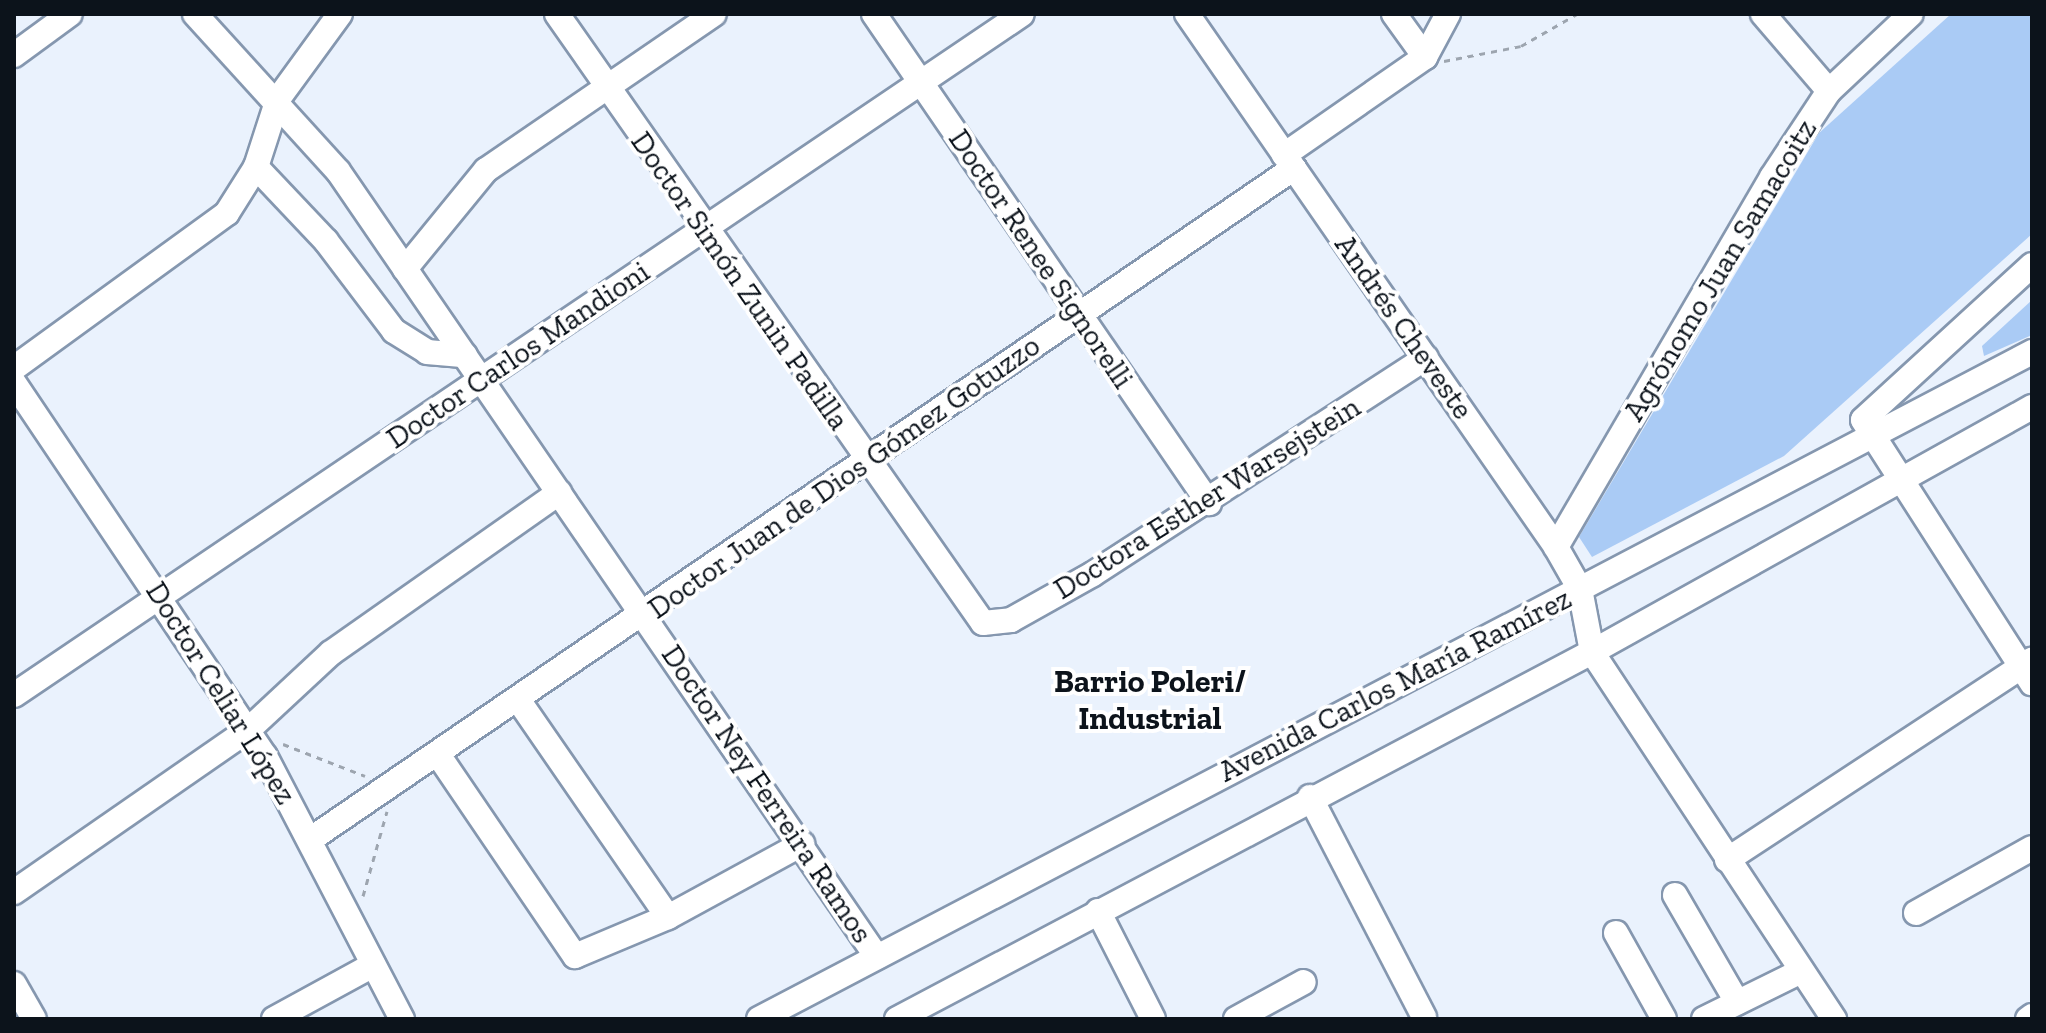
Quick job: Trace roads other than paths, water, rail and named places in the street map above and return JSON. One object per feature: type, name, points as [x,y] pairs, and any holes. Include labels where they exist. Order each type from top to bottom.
[{"type":"street","points":[[14,55],[70,14]]},
{"type":"street","name":"Doctor Ney Ferreira Ramos","points":[[195,14],[278,99],[405,269],[645,614],[877,957]]},
{"type":"street","points":[[14,368],[227,213],[256,167],[278,99],[340,14]]},
{"type":"street","name":"Doctor Simón Zunin Padilla","points":[[557,14],[702,231],[983,623]]},
{"type":"street","points":[[405,269],[486,170],[714,14]]},
{"type":"street","name":"Doctor Renee Signorelli","points":[[874,14],[1209,503]]},
{"type":"street","name":"Doctor Carlos Mandioni","points":[[14,695],[1022,14]]},
{"type":"street","name":"Andrés Cheveste","points":[[1187,14],[1556,547],[1580,589],[1592,652]]},
{"type":"street","points":[[1394,14],[1425,57],[1448,14]]},
{"type":"street","points":[[1763,14],[1829,91]]},
{"type":"street","name":"Agrónomo Juan Samacoitz","points":[[1556,547],[1829,91],[1911,14]]},
{"type":"street","name":"Doctor Juan de Dios Gómez Gotuzzo","points":[[311,839],[394,787],[1079,315],[1425,57]]},
{"type":"street","points":[[256,167],[326,241],[394,331],[427,352],[465,355]]},
{"type":"street","points":[[1727,860],[2029,670],[1869,436],[1863,420],[2032,265]]},
{"type":"street","name":"Avenida Carlos María Ramírez","points":[[759,1019],[2032,352]]},
{"type":"street","name":"Doctora Esther Warsejstein","points":[[983,623],[1011,620],[1209,503],[1426,358]]},
{"type":"street","name":"Doctor Celiar López","points":[[14,383],[248,730],[311,839],[402,1019]]},
{"type":"street","name":"Avenida Carlos María Ramírez","points":[[904,1017],[1310,797],[1592,652],[1903,483],[2032,407]]},
{"type":"street","points":[[14,892],[248,730],[331,653],[559,493]]},
{"type":"street","points":[[1592,652],[1834,1019]]},
{"type":"street","points":[[519,701],[668,917]]},
{"type":"street","points":[[439,756],[575,956],[668,917],[802,844]]},
{"type":"street","points":[[1310,797],[1424,1017]]},
{"type":"street","points":[[1916,913],[2032,848]]},
{"type":"street","points":[[1675,895],[1737,1002]]},
{"type":"street","points":[[1098,911],[1153,1019]]},
{"type":"street","points":[[1616,933],[1664,1019]]},
{"type":"street","points":[[274,1019],[373,965]]},
{"type":"street","points":[[1704,1019],[1801,971]]},
{"type":"street","points":[[1236,1019],[1304,982]]},
{"type":"street","points":[[14,984],[34,1019]]},
{"type":"district","name":"Barrio Poleri/ Industrial","points":[[1150,700]]}]
